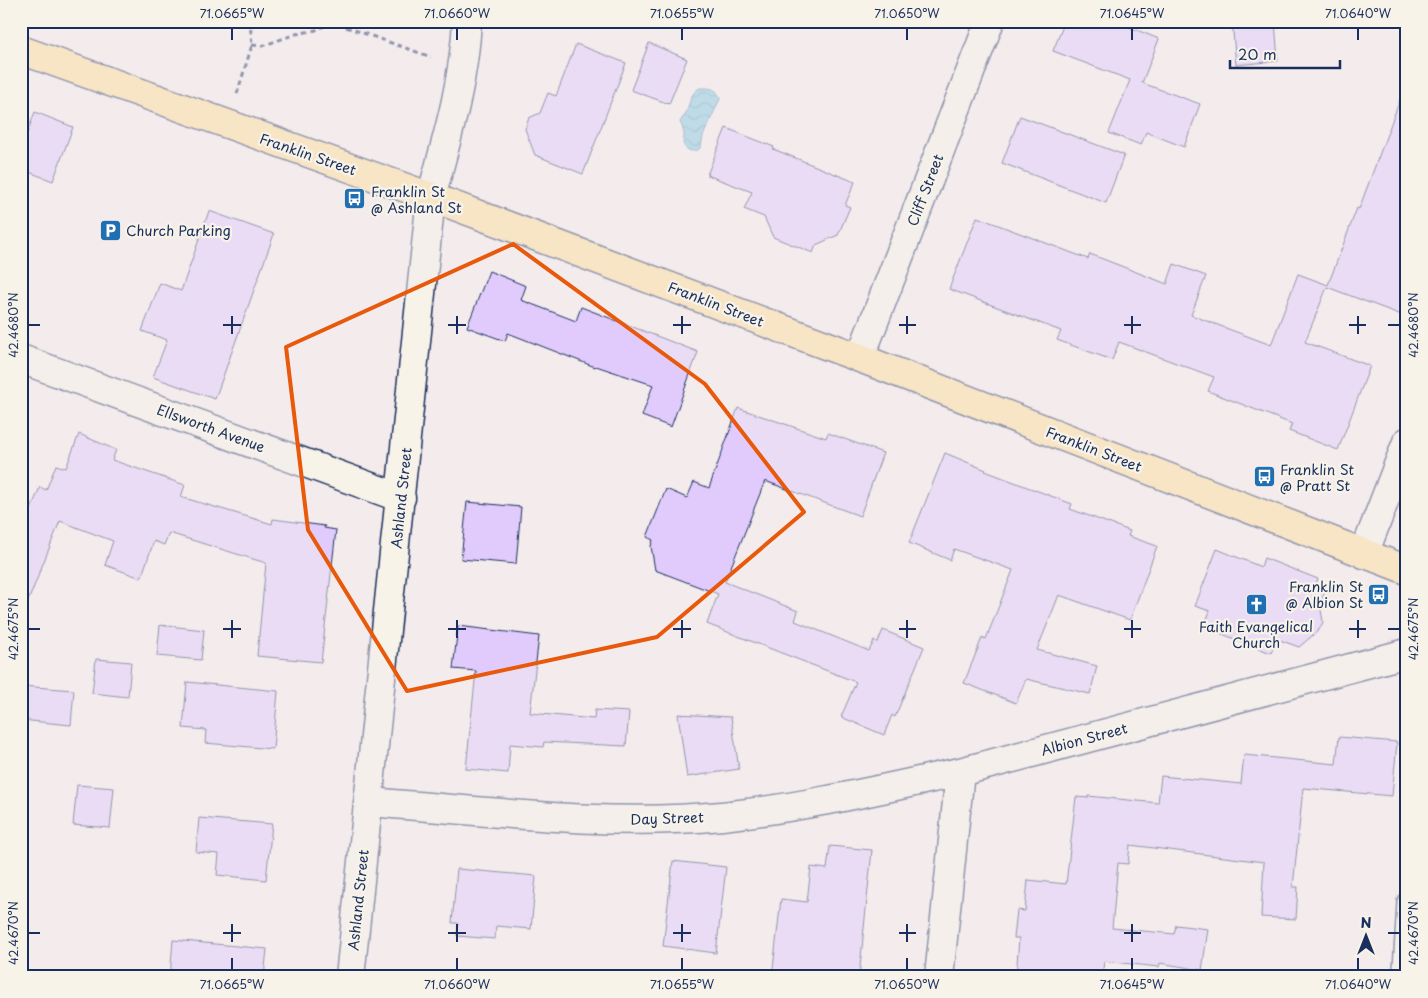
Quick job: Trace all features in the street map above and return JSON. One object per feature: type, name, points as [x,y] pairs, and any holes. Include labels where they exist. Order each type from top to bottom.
[{"type":"main road","name":"Franklin Street","points":[[21,50],[226,125],[432,197],[860,358],[1407,570]]},
{"type":"street","name":"Ashland Street","points":[[350,977],[432,197],[456,104],[467,21]]},
{"type":"street","name":"Cliff Street","points":[[860,358],[990,21]]},
{"type":"street","name":"Ellsworth Avenue","points":[[21,359],[401,498]]},
{"type":"street","points":[[1364,554],[1407,442]]},
{"type":"street","name":"Albion Street","points":[[960,772],[1407,653]]},
{"type":"street","points":[[939,977],[960,772]]},
{"type":"street","name":"Day Street","points":[[369,802],[572,818],[694,818],[805,805],[960,772]]},
{"type":"lane","points":[[1403,969],[1407,902]]},
{"type":"path","points":[[226,125],[249,60],[252,45],[250,21]]},
{"type":"path","points":[[252,45],[262,46],[296,34],[316,30],[324,26],[328,21],[462,68]]},
{"type":"highlighted area","points":[[513,244],[705,384],[804,512],[657,637],[407,691],[308,530],[286,347]]},
{"type":"water","points":[[700,88],[715,90],[720,99],[703,136],[701,147],[698,150],[691,151],[684,147],[684,134],[680,122],[687,111],[692,96]]},
{"type":"building","points":[[1065,21],[1114,21],[1159,39],[1142,83],[1200,104],[1184,147],[1146,132],[1141,145],[1109,133],[1130,80],[1053,51]]},
{"type":"building","points":[[1232,21],[1275,21],[1278,61],[1236,65]]},
{"type":"building","points":[[649,43],[687,59],[669,104],[631,90]]},
{"type":"building","points":[[576,44],[626,63],[583,174],[535,155],[525,129],[529,118],[540,113],[548,93],[556,96]]},
{"type":"building","points":[[1404,89],[1407,90],[1407,317],[1327,287],[1305,342],[1370,366],[1338,450],[1289,431],[1292,424],[1208,391],[1214,377],[1119,342],[1112,360],[1057,340],[1061,331],[949,289],[977,217],[1088,259],[1090,254],[1167,284],[1174,264],[1206,276],[1191,315],[1271,345],[1298,274],[1328,285]]},
{"type":"building","points":[[35,112],[73,127],[53,181],[21,169],[21,149]]},
{"type":"building","points":[[1020,116],[1124,155],[1106,203],[1002,163]]},
{"type":"building","points":[[726,128],[855,182],[845,205],[850,207],[838,235],[816,245],[813,253],[773,237],[764,217],[744,209],[752,192],[707,175]]},
{"type":"building","points":[[209,211],[274,234],[215,399],[153,377],[167,340],[142,331],[160,283],[181,291]]},
{"type":"building","points":[[489,271],[526,286],[521,300],[576,321],[581,307],[698,352],[671,427],[642,416],[653,385],[595,367],[508,333],[505,341],[467,327]]},
{"type":"building","points":[[738,408],[826,438],[828,433],[883,453],[860,516],[765,481],[725,582],[798,611],[795,621],[869,651],[874,641],[878,642],[883,630],[924,647],[895,717],[892,715],[884,735],[841,717],[856,682],[707,624],[718,594],[655,570],[651,546],[653,540],[647,537],[666,489],[687,498],[694,482],[709,488]]},
{"type":"building","points":[[79,434],[116,450],[112,460],[185,485],[181,497],[272,524],[273,519],[325,526],[324,528],[336,530],[321,662],[257,656],[266,563],[169,533],[164,545],[154,541],[141,578],[105,565],[113,541],[60,521],[23,614],[21,613],[21,534],[40,487],[46,490],[56,465],[66,468]]},
{"type":"building","points":[[945,453],[985,471],[1072,504],[1070,509],[1130,531],[1128,536],[1157,546],[1130,620],[1059,595],[1037,650],[1097,666],[1090,694],[1026,679],[1016,703],[964,683],[982,638],[986,639],[1013,570],[954,549],[950,560],[909,543]]},
{"type":"building","points":[[467,502],[521,507],[516,564],[461,559]]},
{"type":"building","name":"Faith Evangelical Church","points":[[1217,549],[1261,567],[1264,558],[1318,579],[1314,588],[1325,592],[1320,604],[1323,622],[1319,630],[1299,647],[1277,639],[1271,653],[1204,627],[1210,611],[1195,606]]},
{"type":"building","points":[[160,625],[204,630],[201,660],[157,656]]},
{"type":"building","points":[[458,626],[539,636],[530,713],[594,719],[595,710],[629,712],[626,746],[544,742],[543,747],[510,744],[508,773],[466,769],[476,671],[453,669]]},
{"type":"building","points":[[96,659],[131,662],[128,697],[92,693]]},
{"type":"building","points":[[187,682],[278,691],[273,749],[205,743],[206,730],[183,728]]},
{"type":"building","points":[[21,686],[74,690],[71,725],[21,720]]},
{"type":"building","points":[[678,714],[731,717],[739,769],[687,777]]},
{"type":"building","points":[[1339,737],[1397,742],[1392,796],[1303,788],[1293,887],[1298,887],[1296,919],[1261,917],[1264,862],[1130,845],[1128,864],[1118,863],[1112,928],[1174,934],[1176,925],[1208,929],[1202,970],[1160,963],[1159,967],[1104,961],[1102,977],[1016,977],[1019,938],[1014,938],[1017,910],[1025,911],[1028,880],[1066,884],[1076,797],[1088,798],[1088,796],[1158,803],[1161,776],[1241,784],[1244,755],[1336,764]]},
{"type":"building","points":[[77,785],[114,788],[110,828],[73,825]]},
{"type":"building","points":[[199,818],[272,824],[266,880],[217,875],[219,854],[196,852]]},
{"type":"building","points":[[830,846],[872,850],[859,977],[772,977],[781,899],[807,902],[811,867],[827,869]]},
{"type":"building","points":[[673,861],[726,867],[716,953],[663,946]]},
{"type":"building","points":[[457,869],[536,876],[531,929],[496,926],[495,939],[457,936],[458,923],[452,923]]},
{"type":"building","points":[[173,940],[267,949],[264,977],[170,977]]},
{"type":"place","name":"Franklin St @ Ashland St","points":[[355,199]]},
{"type":"place","name":"Church Parking","points":[[110,230]]},
{"type":"place","name":"Franklin St @ Pratt St","points":[[1264,477]]},
{"type":"place","name":"Franklin St @ Albion St","points":[[1379,594]]},
{"type":"place","name":"Faith Evangelical Church","points":[[1256,604]]}]
